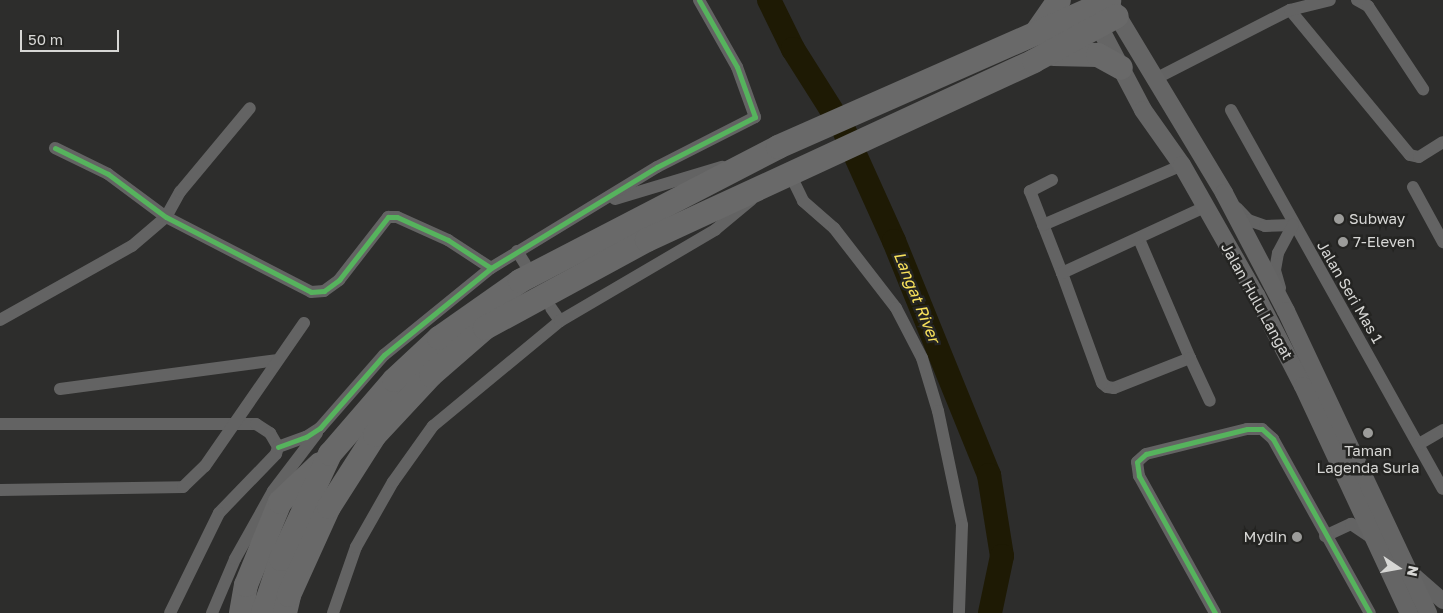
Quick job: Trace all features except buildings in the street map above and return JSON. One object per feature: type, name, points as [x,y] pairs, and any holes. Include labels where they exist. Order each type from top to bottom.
[{"type":"highway","points":[[1040,44],[1059,0]]},
{"type":"highway","points":[[285,613],[289,595],[329,507],[375,435],[431,375],[485,328],[539,296],[899,124],[1101,9]]},
{"type":"highway","points":[[241,613],[246,585],[280,502],[330,454],[394,380],[439,338],[520,281],[778,147],[889,96],[1040,44],[1098,55],[1121,68]]},
{"type":"highway","points":[[263,613],[281,559],[330,454]]},
{"type":"main road","name":"Jalan Hulu Langat","points":[[1101,9],[1121,68],[1143,110],[1182,165],[1303,386],[1409,613]]},
{"type":"main road","name":"Jalan Hulu Langat","points":[[1101,9],[1153,80],[1224,193],[1286,311],[1428,613]]},
{"type":"street","points":[[170,613],[219,512],[233,494],[273,459],[278,447],[306,437],[320,428],[354,386],[420,324],[491,268],[517,251],[657,167],[755,117],[737,67],[699,0]]},
{"type":"street","points":[[1153,80],[1290,10],[1330,0]]},
{"type":"street","points":[[1357,0],[1368,6],[1423,90]]},
{"type":"street","points":[[1290,10],[1410,155],[1419,157],[1443,142]]},
{"type":"street","points":[[0,320],[132,246],[166,217],[180,192],[250,108]]},
{"type":"street","name":"Jalan Seri Mas 1","points":[[1230,110],[1443,489]]},
{"type":"street","points":[[56,148],[108,174],[166,217],[311,292],[324,291],[345,275],[388,217],[397,217],[448,240],[491,268]]},
{"type":"street","points":[[589,208],[668,180],[754,160]]},
{"type":"street","points":[[1043,225],[1182,165]]},
{"type":"street","points":[[333,613],[356,547],[393,482],[433,426],[560,321],[715,230],[789,175],[803,201],[834,228],[896,308],[922,358],[938,411],[962,525],[959,613]]},
{"type":"street","points":[[1052,180],[1030,191],[1102,383],[1107,387],[1114,388],[1190,358]]},
{"type":"street","points":[[1413,187],[1443,242]]},
{"type":"street","points":[[1224,193],[1248,220],[1265,226],[1293,225]]},
{"type":"street","points":[[1062,273],[1205,207]]},
{"type":"street","points":[[1286,311],[1275,270],[1278,253],[1293,225]]},
{"type":"street","points":[[1139,239],[1210,401]]},
{"type":"street","points":[[517,251],[525,264]]},
{"type":"street","points":[[551,308],[560,321]]},
{"type":"street","points":[[0,490],[182,487],[196,478],[235,424],[276,360],[304,323]]},
{"type":"street","points":[[60,389],[276,360]]},
{"type":"street","points":[[212,613],[231,566],[273,491],[354,386]]},
{"type":"street","points":[[0,424],[235,424],[265,428],[278,447]]},
{"type":"street","points":[[1215,613],[1139,476],[1137,462],[1146,454],[1247,429],[1262,429],[1273,439],[1325,536],[1370,613]]},
{"type":"street","points":[[1419,444],[1443,430]]},
{"type":"street","points":[[1325,536],[1351,524],[1375,541]]},
{"type":"street","points":[[1410,572],[1443,601]]},
{"type":"waterway","name":"Langat River","points":[[769,0],[793,49],[843,128],[894,241],[989,475],[1002,556],[990,613]]},
{"type":"cycle path","points":[[278,447],[306,437],[320,428],[384,355],[491,268],[657,167],[755,117],[737,67],[699,0]]},
{"type":"cycle path","points":[[55,148],[108,174],[166,217],[311,292],[324,291],[339,280],[388,217],[397,217],[448,240],[491,268]]},
{"type":"cycle path","points":[[1215,613],[1139,476],[1137,462],[1146,454],[1247,429],[1262,429],[1273,439],[1370,613]]},
{"type":"place","name":"Subway","points":[[1339,219]]},
{"type":"place","name":"7-Eleven","points":[[1343,242]]},
{"type":"place","name":"Taman Lagenda Suria","points":[[1368,433]]},
{"type":"place","name":"Mydin","points":[[1297,537]]}]
